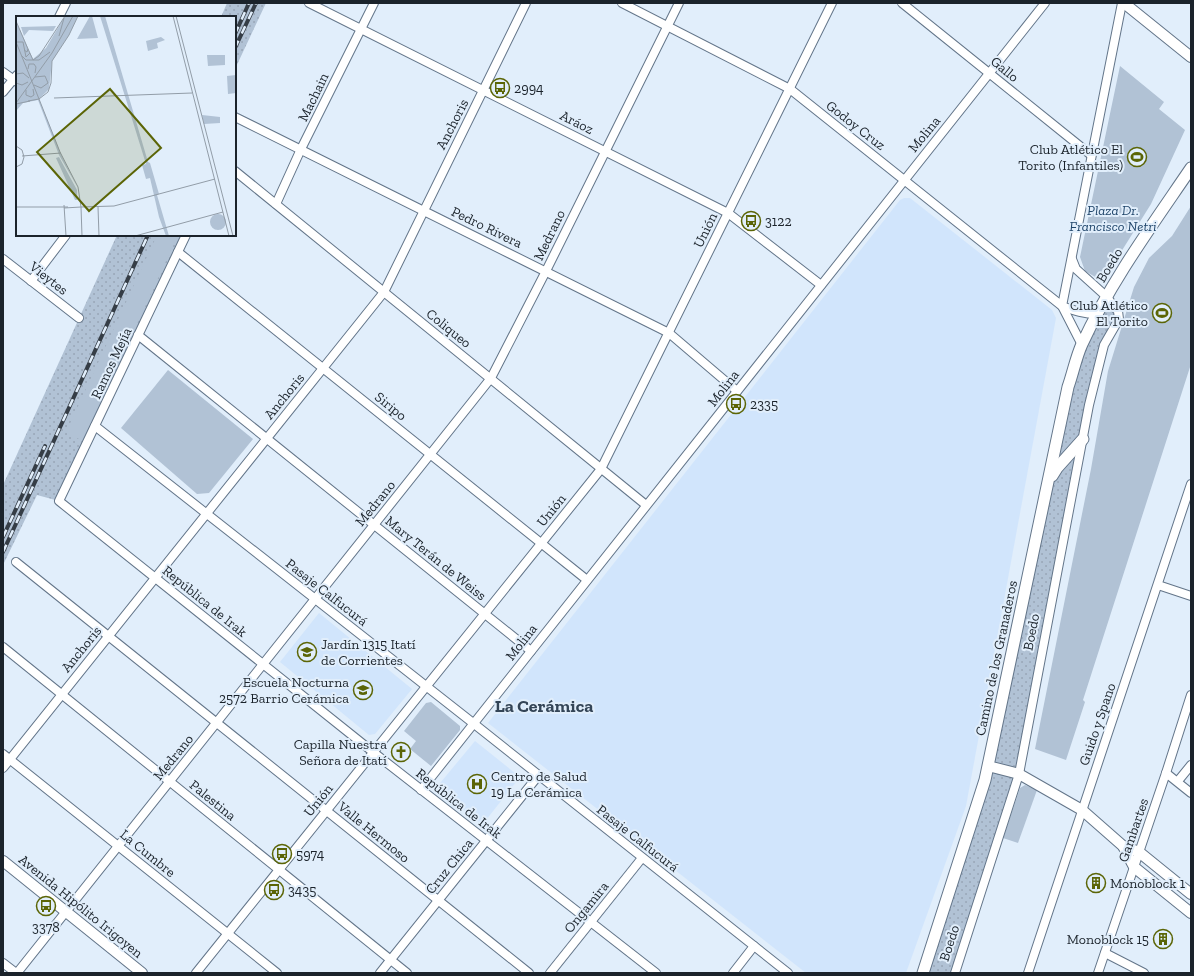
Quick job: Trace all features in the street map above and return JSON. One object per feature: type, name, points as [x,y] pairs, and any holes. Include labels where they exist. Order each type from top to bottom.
[{"type":"main road","name":"Boedo","points":[[1098,314],[1131,257],[1191,169]]},
{"type":"main road","name":"Camino de los Granaderos","points":[[923,973],[988,766],[1068,387],[1082,345],[1098,314]]},
{"type":"main road","points":[[1048,481],[1082,439]]},
{"type":"street","points":[[60,16],[66,3]]},
{"type":"street","name":"Aráoz","points":[[309,3],[728,213],[821,285]]},
{"type":"street","name":"Machain","points":[[276,204],[301,149],[374,3]]},
{"type":"street","name":"Anchoris","points":[[3,768],[6,757],[62,694],[384,292],[526,3]]},
{"type":"street","name":"Godoy Cruz","points":[[622,3],[790,89],[1062,306],[1085,314],[1098,314]]},
{"type":"street","name":"Medrano","points":[[16,973],[491,378],[546,271],[679,3]]},
{"type":"street","name":"Unión","points":[[196,973],[601,469],[832,3]]},
{"type":"street","name":"Gallo","points":[[902,3],[1091,155]]},
{"type":"street","name":"Molina","points":[[421,790],[1045,3]]},
{"type":"street","points":[[1082,345],[1062,306],[1091,155],[1123,3],[1191,57]]},
{"type":"street","points":[[3,72],[16,79],[3,92]]},
{"type":"street","name":"Pedro Rivera","points":[[236,117],[669,333],[737,391]]},
{"type":"street","name":"Coliqueo","points":[[236,172],[646,505]]},
{"type":"street","points":[[31,281],[65,236]]},
{"type":"street","name":"Ramos Mejía","points":[[59,501],[186,236]]},
{"type":"street","name":"Siripo","points":[[178,252],[587,580]]},
{"type":"street","name":"Vieytes","points":[[3,259],[79,318]]},
{"type":"street","name":"Boedo","points":[[955,973],[1019,774],[1089,405],[1104,345],[1119,319],[1118,311],[1107,297],[1076,269],[1072,259]]},
{"type":"street","name":"Mary Terán de Weiss","points":[[138,335],[531,651]]},
{"type":"street","name":"Pasaje Calfucurá","points":[[95,426],[788,973]]},
{"type":"street","name":"Guido y Spano","points":[[1028,973],[1191,484]]},
{"type":"street","name":"República de Irak","points":[[59,501],[485,841],[656,973]]},
{"type":"street","name":"Valle Hermoso","points":[[16,562],[529,973]]},
{"type":"street","points":[[1158,585],[1191,596]]},
{"type":"street","name":"Palestina","points":[[3,647],[407,973]]},
{"type":"street","name":"Gambartes","points":[[1098,973],[1191,695]]},
{"type":"street","name":"La Cumbre","points":[[6,757],[277,973]]},
{"type":"street","points":[[1178,782],[1191,765]]},
{"type":"street","points":[[988,766],[1019,774],[1082,810],[1122,846],[1134,867],[1191,913]]},
{"type":"street","points":[[1166,773],[1191,793]]},
{"type":"street","name":"Cruz Chica","points":[[380,973],[538,776]]},
{"type":"street","points":[[1122,846],[1139,852],[1191,894]]},
{"type":"street","name":"Ongamira","points":[[550,973],[642,858]]},
{"type":"street","name":"Avenida Hipólito Irigoyen","points":[[3,861],[142,973]]},
{"type":"street","points":[[733,973],[754,946]]},
{"type":"street","points":[[1105,953],[1144,973]]},
{"type":"street","points":[[3,963],[16,973]]},
{"type":"shaded area","points":[[910,198],[1052,310],[1056,318],[966,806],[906,973],[806,973],[488,723],[900,200]]},
{"type":"shaded area","name":"Escuela Nocturna 2572 Barrio Cerámica","points":[[319,613],[412,689],[375,734],[369,735],[280,662]]},
{"type":"shaded area","name":"Centro de Salud 19 La Cerámica","points":[[475,741],[520,777],[482,825],[436,788]]},
{"type":"green space","points":[[227,3],[266,3],[236,67],[236,16],[221,16]]},
{"type":"green space","name":"Club Atlético El Torito (Infantiles)","points":[[1120,66],[1164,102],[1159,109],[1185,130],[1151,204],[1106,276],[1097,278],[1085,271],[1080,257]]},
{"type":"green space","points":[[1191,206],[1191,364],[1083,700],[1085,702],[1066,760],[1035,749],[1091,469],[1108,371],[1134,287],[1149,258],[1172,236]]},
{"type":"green space","points":[[117,236],[186,236],[59,501],[37,495],[3,565],[3,485]]},
{"type":"green space","points":[[157,236],[178,236],[83,441],[69,434],[67,430]]},
{"type":"green space","points":[[1107,297],[1119,319],[1104,345],[1019,774],[955,973],[923,973],[985,780],[1068,387]]},
{"type":"green space","points":[[168,370],[253,439],[209,493],[197,494],[121,428]]},
{"type":"green space","points":[[431,702],[460,726],[460,730],[431,766],[410,749],[416,741],[404,731],[426,703]]},
{"type":"green space","points":[[1025,785],[1037,790],[1018,843],[1003,838],[1020,788]]},
{"type":"railway","points":[[236,32],[249,3]]},
{"type":"railway","points":[[236,46],[256,3]]},
{"type":"railway","points":[[3,552],[148,236]]},
{"type":"railway","points":[[3,537],[45,446]]},
{"type":"place","name":"2994","points":[[500,88]]},
{"type":"place","name":"Club Atlético El Torito (Infantiles)","points":[[1137,157]]},
{"type":"place","name":"3122","points":[[751,221]]},
{"type":"place","name":"Club Atlético El Torito","points":[[1162,313]]},
{"type":"place","name":"2335","points":[[736,404]]},
{"type":"place","name":"Jardín 1315 Itatí de Corrientes","points":[[307,652]]},
{"type":"place","name":"Escuela Nocturna 2572 Barrio Cerámica","points":[[363,690]]},
{"type":"place","name":"Capilla Nuestra Señora de Itatí","points":[[401,752]]},
{"type":"place","name":"Centro de Salud 19 La Cerámica","points":[[477,784]]},
{"type":"place","name":"5974","points":[[282,854]]},
{"type":"place","name":"Monoblock 1","points":[[1096,883]]},
{"type":"place","name":"3435","points":[[274,890]]},
{"type":"place","name":"3378","points":[[46,906]]},
{"type":"place","name":"Monoblock 15","points":[[1163,939]]},
{"type":"district","name":"La Cerámica","points":[[544,706]]},
{"type":"park label","name":"Plaza Dr. Francisco Netri","points":[[1113,218]]}]
